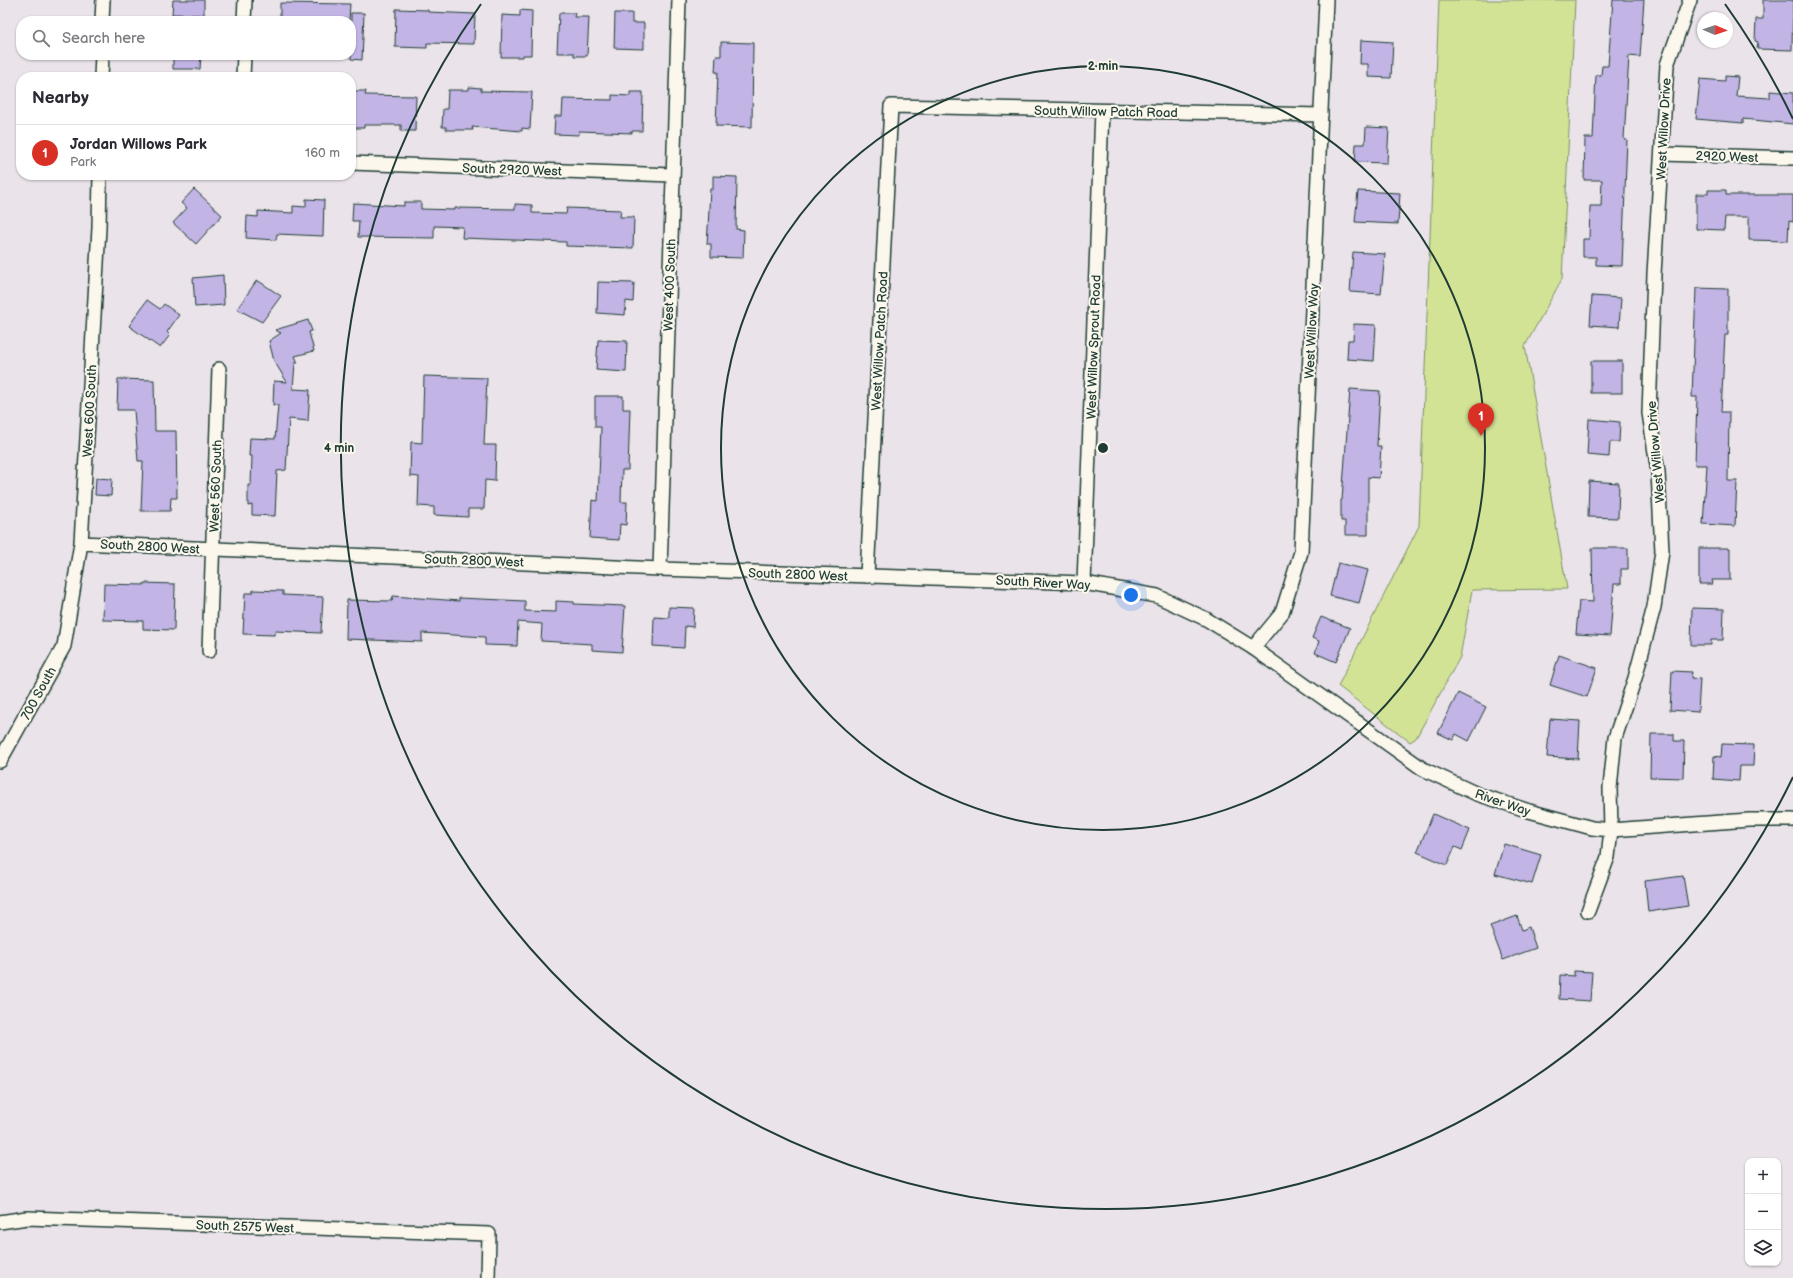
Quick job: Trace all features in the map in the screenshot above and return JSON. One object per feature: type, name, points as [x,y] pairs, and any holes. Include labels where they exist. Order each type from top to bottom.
[{"type":"street","points":[[102,16],[103,0]]},
{"type":"street","points":[[244,16],[245,0]]},
{"type":"street","name":"West 400 South","points":[[660,569],[679,0]]},
{"type":"street","name":"West Willow Way","points":[[1253,648],[1282,613],[1301,552],[1326,0]]},
{"type":"street","name":"West Willow Drive","points":[[1588,911],[1608,858],[1611,830],[1610,788],[1615,738],[1635,678],[1654,607],[1662,551],[1658,472],[1649,413],[1654,274],[1667,65],[1690,0]]},
{"type":"street","points":[[101,72],[102,60]]},
{"type":"street","points":[[243,72],[244,60]]},
{"type":"street","name":"South Willow Patch Road","points":[[891,106],[1321,115]]},
{"type":"street","name":"West Willow Patch Road","points":[[867,576],[891,106]]},
{"type":"street","name":"West Willow Sprout Road","points":[[1084,582],[1102,111]]},
{"type":"street","name":"2920 West","points":[[1662,154],[1793,158]]},
{"type":"street","name":"South 2920 West","points":[[356,163],[672,175]]},
{"type":"street","name":"West 600 South","points":[[64,646],[82,543],[99,228],[100,180]]},
{"type":"street","name":"West 560 South","points":[[209,651],[219,369]]},
{"type":"street","name":"South 2800 West","points":[[82,543],[660,569],[867,576]]},
{"type":"street","name":"South River Way","points":[[867,576],[1084,582],[1157,596],[1206,619],[1253,648]]},
{"type":"street","name":"700 South","points":[[0,761],[64,646]]},
{"type":"street","name":"River Way","points":[[1253,648],[1423,769],[1477,794],[1522,809],[1592,828],[1611,830],[1749,820],[1793,820]]},
{"type":"street","name":"South 2575 West","points":[[0,1222],[27,1218],[489,1234],[488,1278]]},
{"type":"green space","points":[[1439,0],[1575,0],[1562,279],[1525,346],[1567,589],[1472,590],[1460,657],[1416,738],[1410,742],[1338,686],[1419,526]]},
{"type":"building","points":[[173,0],[204,0],[204,15],[172,14]]},
{"type":"building","points":[[1613,0],[1644,0],[1640,57],[1629,56],[1624,139],[1627,140],[1622,266],[1596,265],[1596,257],[1583,257],[1583,239],[1589,239],[1590,206],[1601,206],[1602,180],[1584,180],[1585,138],[1593,138],[1596,75],[1601,75],[1602,66],[1608,66]]},
{"type":"building","points":[[1763,0],[1793,0],[1792,50],[1757,49],[1758,42],[1755,41],[1756,19],[1763,19]]},
{"type":"building","points":[[280,3],[350,4],[349,16],[280,16]]},
{"type":"building","points":[[396,9],[475,14],[474,44],[427,43],[427,48],[395,47]]},
{"type":"building","points":[[520,10],[532,11],[531,55],[523,55],[523,57],[501,57],[502,15],[520,16]]},
{"type":"building","points":[[351,13],[364,13],[362,60],[356,59],[356,16],[351,16]]},
{"type":"building","points":[[559,13],[575,13],[574,17],[589,17],[587,56],[574,56],[574,53],[557,53]]},
{"type":"building","points":[[615,13],[632,13],[632,23],[644,23],[644,49],[614,48]]},
{"type":"building","points":[[1361,40],[1393,42],[1391,78],[1368,77],[1368,64],[1360,64]]},
{"type":"building","points":[[721,42],[753,43],[752,127],[716,126],[718,72],[715,72],[716,56],[721,56]]},
{"type":"building","points":[[173,60],[201,60],[200,69],[173,69]]},
{"type":"building","points":[[1725,76],[1738,77],[1736,96],[1770,98],[1770,91],[1793,93],[1793,124],[1743,119],[1743,123],[1696,119],[1700,79],[1725,81]]},
{"type":"building","points":[[469,87],[481,88],[481,91],[532,92],[530,129],[522,128],[522,131],[472,127],[473,130],[446,130],[446,127],[442,127],[443,109],[447,109],[448,90],[469,90]]},
{"type":"building","points":[[356,91],[366,91],[365,95],[416,96],[415,131],[401,131],[401,125],[364,125],[364,128],[356,128]]},
{"type":"building","points":[[630,92],[643,92],[642,131],[632,131],[632,133],[579,131],[579,135],[554,134],[555,116],[562,116],[563,99],[612,100],[612,95],[630,96]]},
{"type":"building","points":[[1366,127],[1389,128],[1387,163],[1355,162],[1356,144],[1365,144]]},
{"type":"building","points":[[713,176],[737,177],[736,229],[744,230],[743,258],[711,257],[711,244],[707,244],[710,189],[713,189]]},
{"type":"building","points":[[194,189],[222,215],[196,244],[173,223],[187,208],[181,203]]},
{"type":"building","points":[[1708,190],[1726,190],[1726,195],[1793,195],[1793,222],[1789,221],[1788,241],[1749,240],[1749,217],[1725,217],[1724,230],[1696,229],[1696,194],[1708,194]]},
{"type":"building","points":[[1358,191],[1400,193],[1398,224],[1355,222]]},
{"type":"building","points":[[306,199],[324,200],[323,236],[277,234],[276,240],[246,238],[247,216],[258,217],[258,211],[293,213],[293,206],[306,207]]},
{"type":"building","points":[[404,202],[421,202],[421,209],[515,209],[515,204],[532,205],[532,213],[566,214],[567,208],[621,210],[620,217],[634,217],[633,248],[566,246],[566,242],[462,238],[463,227],[434,226],[434,238],[358,237],[359,221],[352,221],[353,203],[404,206]]},
{"type":"building","points":[[1353,252],[1385,254],[1381,294],[1350,292]]},
{"type":"building","points":[[223,275],[224,305],[195,307],[193,278]]},
{"type":"building","points":[[257,280],[281,296],[262,322],[237,309]]},
{"type":"building","points":[[598,282],[634,283],[633,302],[626,301],[625,315],[597,313]]},
{"type":"building","points":[[1696,288],[1728,289],[1728,335],[1725,335],[1721,412],[1729,412],[1728,481],[1737,481],[1735,526],[1703,524],[1707,465],[1695,465],[1697,397],[1692,397]]},
{"type":"building","points":[[1592,296],[1621,298],[1619,327],[1590,325]]},
{"type":"building","points":[[147,300],[160,309],[164,304],[179,315],[167,332],[170,335],[160,348],[129,326]]},
{"type":"building","points":[[308,320],[312,331],[309,332],[314,351],[295,356],[298,363],[295,363],[293,389],[310,390],[308,421],[289,419],[286,470],[277,471],[275,516],[252,515],[252,505],[248,506],[248,485],[251,485],[252,456],[249,456],[250,438],[275,439],[278,405],[273,405],[274,381],[287,382],[274,361],[269,341],[281,333],[275,330]]},
{"type":"building","points":[[1354,324],[1376,325],[1374,361],[1347,359],[1348,340],[1353,340]]},
{"type":"building","points":[[598,340],[627,341],[626,372],[596,370]]},
{"type":"building","points":[[1591,361],[1622,361],[1622,393],[1591,393]]},
{"type":"building","points":[[424,376],[487,378],[484,445],[496,445],[495,481],[485,480],[484,509],[468,509],[468,517],[434,515],[434,507],[418,506],[419,477],[410,476],[411,442],[422,443]]},
{"type":"building","points":[[118,379],[154,380],[155,431],[176,431],[177,498],[171,498],[170,511],[141,511],[143,461],[138,461],[134,410],[117,410]]},
{"type":"building","points":[[1350,389],[1380,391],[1377,446],[1381,446],[1379,478],[1368,477],[1368,535],[1345,535],[1345,521],[1341,521],[1341,500]]},
{"type":"building","points":[[595,396],[623,396],[623,409],[630,409],[628,470],[622,470],[621,502],[627,502],[626,525],[620,524],[619,540],[590,538],[592,500],[598,501],[601,427],[595,427]]},
{"type":"building","points":[[1589,419],[1620,422],[1619,442],[1610,442],[1609,457],[1587,455]]},
{"type":"building","points":[[96,478],[112,479],[111,496],[95,495]]},
{"type":"building","points":[[1589,481],[1619,483],[1618,518],[1588,517]]},
{"type":"building","points":[[1592,548],[1628,548],[1628,569],[1621,569],[1621,584],[1614,584],[1610,636],[1576,634],[1579,601],[1593,602]]},
{"type":"building","points":[[1699,548],[1730,548],[1730,580],[1712,580],[1713,584],[1699,584]]},
{"type":"building","points":[[1338,563],[1368,570],[1359,603],[1330,596]]},
{"type":"building","points":[[144,583],[175,584],[174,630],[143,629],[143,621],[103,620],[104,584],[144,585]]},
{"type":"building","points":[[253,590],[283,591],[283,595],[323,597],[321,633],[275,631],[274,635],[243,634],[245,593],[253,593]]},
{"type":"building","points":[[393,596],[459,601],[459,598],[525,601],[525,611],[556,612],[556,601],[574,602],[574,604],[625,606],[622,652],[592,650],[592,644],[541,641],[542,624],[518,622],[517,646],[485,645],[485,637],[422,633],[422,642],[346,639],[347,600],[392,601]]},
{"type":"building","points":[[669,607],[694,608],[693,627],[685,626],[684,648],[653,646],[654,617],[669,618]]},
{"type":"building","points":[[1692,608],[1724,609],[1723,640],[1711,640],[1711,645],[1691,645]]},
{"type":"building","points":[[1321,617],[1350,628],[1336,662],[1315,653],[1319,641],[1312,638]]},
{"type":"building","points":[[1559,655],[1597,668],[1587,697],[1550,685]]},
{"type":"building","points":[[1672,671],[1692,672],[1691,678],[1700,679],[1698,712],[1670,710]]},
{"type":"building","points":[[1458,693],[1486,707],[1469,741],[1456,734],[1453,740],[1438,733]]},
{"type":"building","points":[[1550,719],[1580,721],[1578,759],[1547,757]]},
{"type":"building","points":[[1651,734],[1674,734],[1674,741],[1684,741],[1683,778],[1650,777]]},
{"type":"building","points":[[1722,744],[1754,745],[1753,766],[1740,766],[1739,781],[1713,779],[1714,756],[1721,757]]},
{"type":"building","points":[[1433,814],[1470,830],[1462,850],[1455,847],[1447,865],[1417,852]]},
{"type":"building","points":[[1504,844],[1541,855],[1532,884],[1495,874]]},
{"type":"building","points":[[1683,876],[1688,906],[1648,912],[1645,881]]},
{"type":"building","points":[[1517,916],[1522,930],[1529,927],[1536,948],[1503,960],[1490,926]]},
{"type":"building","points":[[1574,971],[1592,972],[1590,1001],[1559,999],[1560,975],[1574,976]]},
{"type":"place","name":"Jordan Willows Park","points":[[1481,436]]}]
